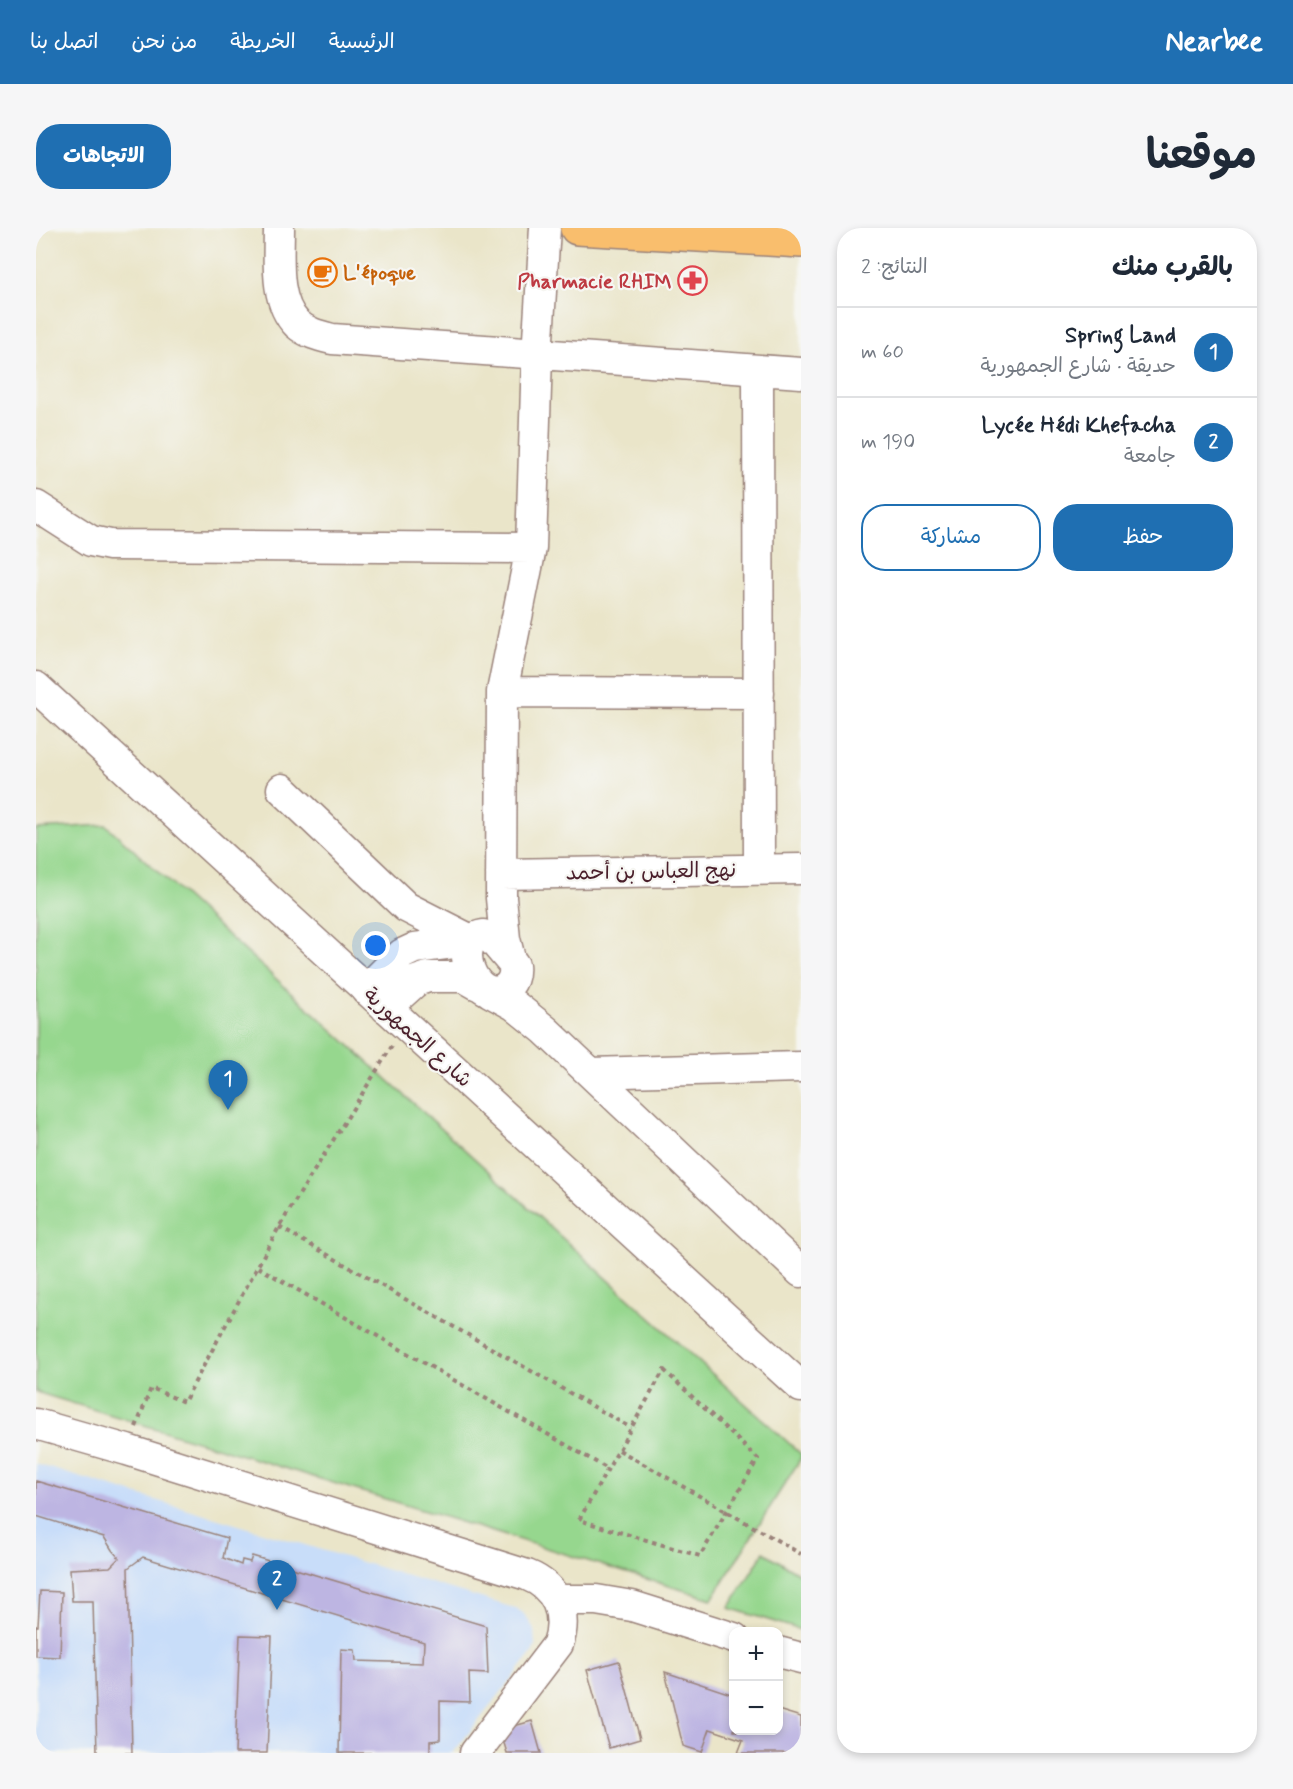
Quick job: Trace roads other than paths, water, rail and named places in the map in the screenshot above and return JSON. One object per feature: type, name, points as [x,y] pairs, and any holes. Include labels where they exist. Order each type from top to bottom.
[{"type":"main road","points":[[577,228],[801,241]]},
{"type":"street","points":[[279,228],[279,275],[287,309],[297,324],[312,334],[332,339],[801,373]]},
{"type":"street","points":[[545,1030],[524,993],[512,965],[505,939],[501,886],[502,692],[531,548],[537,355],[546,228]]},
{"type":"street","points":[[758,371],[759,869]]},
{"type":"street","points":[[36,506],[91,541],[110,545],[531,548]]},
{"type":"street","name":"شارع الجمهورية","points":[[36,687],[801,1387]]},
{"type":"street","points":[[502,692],[759,693]]},
{"type":"street","points":[[282,789],[406,907],[471,940]]},
{"type":"street","name":"نهج العباس بن أحمد","points":[[501,886],[759,869],[801,869]]},
{"type":"street","points":[[386,1008],[402,954],[415,948],[471,940],[483,935],[488,936],[512,965],[509,985],[504,989],[484,988],[474,980],[466,951],[471,940],[487,927],[495,915],[501,886]]},
{"type":"street","points":[[386,1008],[416,981],[428,977],[464,977],[514,1005],[545,1030],[801,1272]]},
{"type":"street","points":[[591,1073],[801,1067]]},
{"type":"street","points":[[36,1424],[127,1450],[527,1575],[542,1582],[557,1600],[562,1628],[554,1651],[475,1753]]},
{"type":"street","points":[[557,1600],[596,1600],[632,1606],[729,1636]]},
{"type":"street","points":[[783,1653],[801,1658]]},
{"type":"place","name":"L'époque","points":[[322,272]]},
{"type":"place","name":"Pharmacie RHIM","points":[[693,281]]},
{"type":"place","name":"Spring Land","points":[[228,1110]]},
{"type":"place","name":"Lycée Hédi Khefacha","points":[[277,1610]]}]
